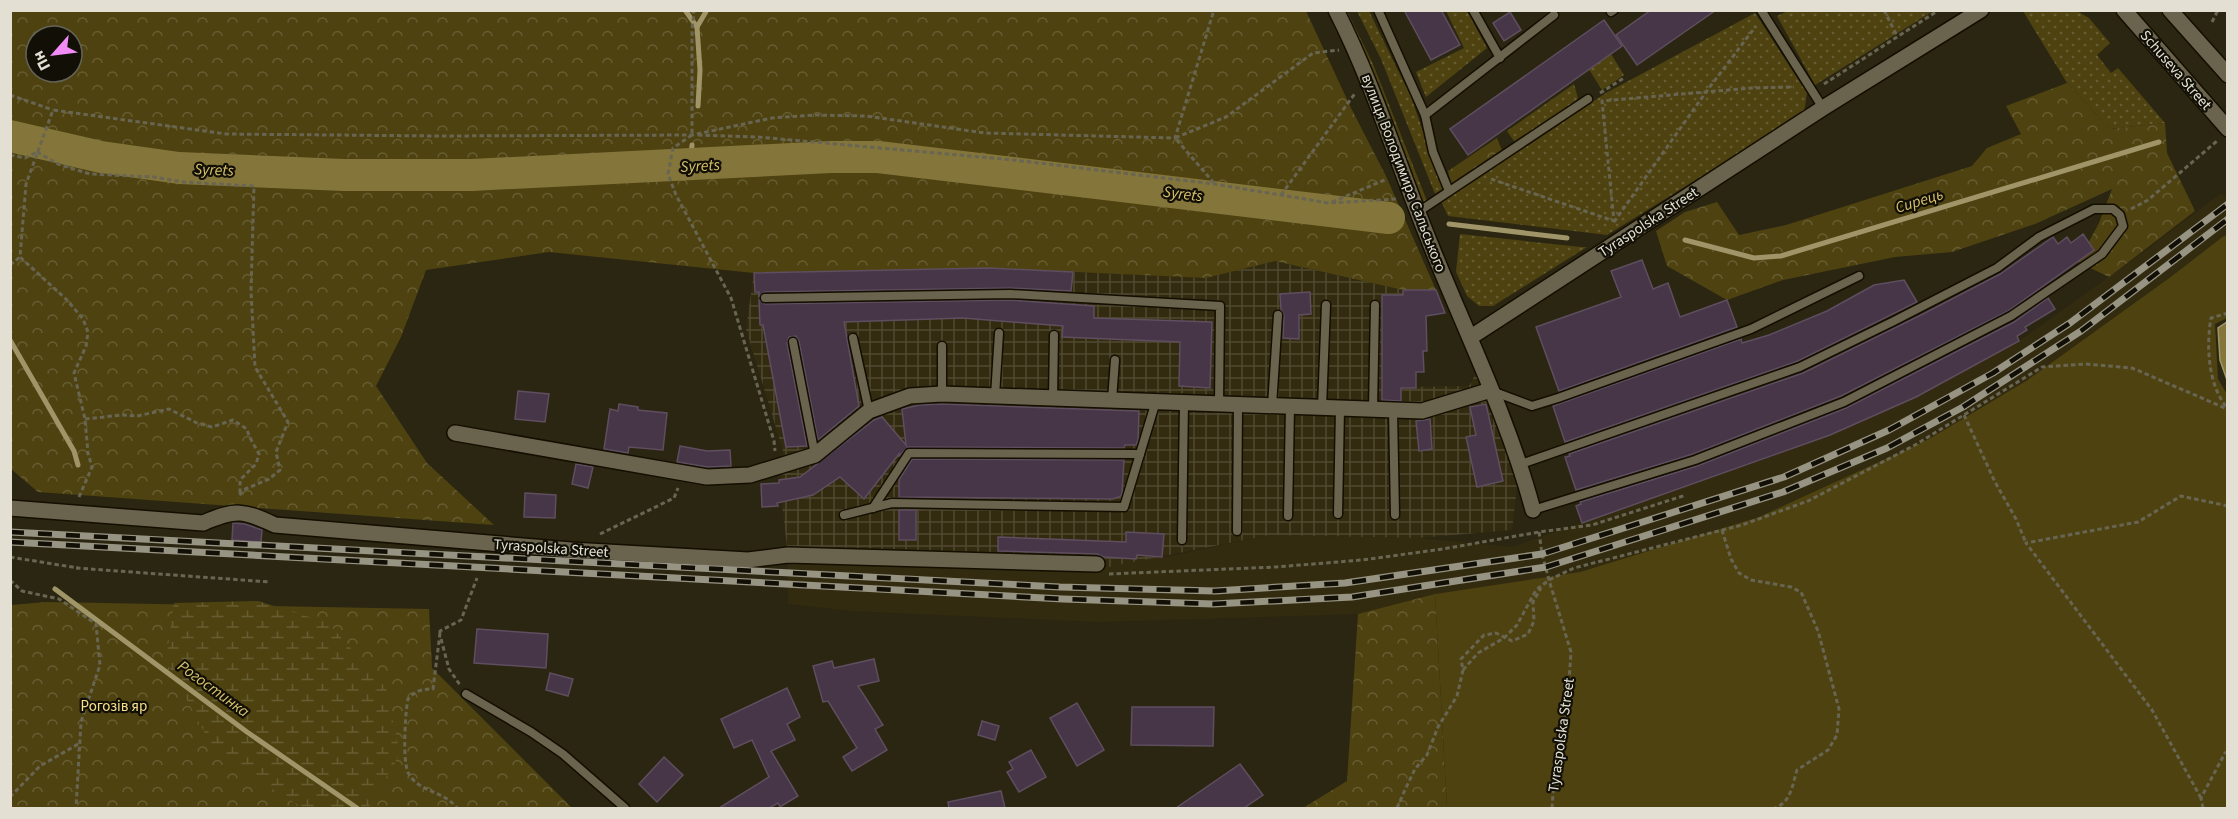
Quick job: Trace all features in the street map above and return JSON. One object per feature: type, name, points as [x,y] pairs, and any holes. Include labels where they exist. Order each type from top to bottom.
[{"type":"street","name":"вулиця Володимира Сальського","points":[[1336,10],[1355,48],[1430,243],[1471,337]]},
{"type":"street","name":"Tyraspolska Street","points":[[1471,337],[1823,108],[1981,10]]},
{"type":"street","name":"Schuseva Street","points":[[2124,10],[2224,134]]},
{"type":"street","points":[[2170,10],[2228,75]]},
{"type":"street","points":[[1471,337],[1521,464],[1533,510]]},
{"type":"street","points":[[455,434],[707,477],[750,475],[814,455],[869,411],[910,396],[942,394],[1422,411],[1491,390]]},
{"type":"street","name":"Tyraspolska Street","points":[[10,508],[203,522],[228,512],[250,513],[275,525],[583,551],[748,560],[788,555],[1102,569]]},
{"type":"lane","points":[[1378,10],[1425,115],[1433,152],[1449,191]]},
{"type":"lane","points":[[1473,10],[1500,58]]},
{"type":"lane","points":[[1761,10],[1823,108]]},
{"type":"lane","points":[[1425,115],[1554,15]]},
{"type":"lane","points":[[1418,212],[1588,99]]},
{"type":"lane","points":[[1521,464],[1800,367],[1997,268],[2039,237],[2094,209],[2113,209],[2120,215],[2123,226],[2116,238],[2102,254],[2072,275],[2011,316],[1844,402],[1695,460],[1533,510]]},
{"type":"lane","points":[[1491,390],[1532,406],[1558,398],[1750,328],[1859,276]]},
{"type":"lane","points":[[765,298],[1010,294],[1220,306],[1219,404]]},
{"type":"lane","points":[[1322,408],[1326,305]]},
{"type":"lane","points":[[1373,410],[1375,305]]},
{"type":"lane","points":[[1272,406],[1278,315]]},
{"type":"lane","points":[[995,396],[999,333]]},
{"type":"lane","points":[[1053,398],[1054,335]]},
{"type":"lane","points":[[853,338],[869,411]]},
{"type":"lane","points":[[794,342],[814,455]]},
{"type":"lane","points":[[942,346],[942,394]]},
{"type":"lane","points":[[1112,400],[1115,360]]},
{"type":"lane","points":[[844,515],[892,503],[1124,507],[1156,401]]},
{"type":"lane","points":[[1182,540],[1184,402]]},
{"type":"lane","points":[[1237,531],[1238,405]]},
{"type":"lane","points":[[1288,516],[1290,406]]},
{"type":"lane","points":[[1338,514],[1340,408]]},
{"type":"lane","points":[[1393,410],[1395,515]]},
{"type":"lane","points":[[873,507],[909,453],[1140,454]]},
{"type":"lane","points":[[466,694],[531,732],[563,754],[625,808]]},
{"type":"path","points":[[691,10],[694,13],[692,135]]},
{"type":"path","points":[[1175,138],[1214,10]]},
{"type":"path","points":[[1884,10],[1898,36]]},
{"type":"path","points":[[1614,230],[1602,101],[1802,87],[1806,93],[1812,92],[1939,10]]},
{"type":"path","points":[[2212,22],[2218,10]]},
{"type":"path","points":[[1614,221],[1706,92],[1756,28]]},
{"type":"path","points":[[776,457],[774,441],[731,298],[676,195],[668,174],[674,148],[692,135],[772,118],[814,115],[866,116],[985,133],[1175,138],[1226,117],[1313,53],[1355,48]]},
{"type":"path","points":[[1600,93],[1624,78]]},
{"type":"path","points":[[1281,195],[1343,109],[1367,80]]},
{"type":"path","points":[[10,95],[53,110],[226,134],[758,137],[1014,160],[1214,184],[1329,203],[1387,199]]},
{"type":"path","points":[[10,265],[20,257],[26,184],[53,110]]},
{"type":"path","points":[[2120,215],[2148,200],[2224,134]]},
{"type":"path","points":[[1175,138],[1214,184]]},
{"type":"path","points":[[10,155],[25,158],[37,152]]},
{"type":"path","points":[[37,152],[58,164],[90,174],[254,186],[251,291],[255,368],[288,422],[276,452],[280,470],[269,479],[243,489],[228,512]]},
{"type":"path","points":[[1329,203],[1402,172]]},
{"type":"path","points":[[1475,173],[1614,221]]},
{"type":"path","points":[[20,257],[67,300],[83,319],[88,332],[86,345],[74,373],[85,419],[88,453],[92,467],[78,500],[82,514]]},
{"type":"path","points":[[2226,408],[2212,380],[2207,338],[2211,318],[2228,313]]},
{"type":"path","points":[[1463,670],[1478,653],[1504,638],[1517,625],[1536,590],[1548,580],[1574,568],[1742,525],[1808,501],[1915,445],[2042,367],[2085,364],[2132,368],[2226,408]]},
{"type":"path","points":[[85,419],[122,415],[137,416],[169,409],[197,423],[212,427],[233,420],[247,429],[259,454],[256,464],[240,480],[240,495]]},
{"type":"path","points":[[1964,415],[2026,543],[2152,710],[2200,798],[2203,808]]},
{"type":"path","points":[[599,535],[674,498],[685,473]]},
{"type":"path","points":[[1102,569],[1276,567],[1362,560],[1592,525],[1686,495]]},
{"type":"path","points":[[2026,543],[2138,522],[2181,496],[2228,506]]},
{"type":"path","name":"Tyraspolska Street","points":[[1533,510],[1548,580],[1554,592],[1571,652],[1566,723],[1554,779],[1552,808]]},
{"type":"path","points":[[1722,530],[1724,542],[1739,573],[1751,580],[1791,587],[1801,592],[1818,632],[1839,710],[1837,735],[1827,750],[1797,770],[1789,797],[1783,805],[1775,808]]},
{"type":"path","points":[[10,557],[78,568],[270,582]]},
{"type":"path","points":[[457,808],[439,794],[412,779],[406,767],[406,707],[408,699],[415,692],[427,688],[433,689],[440,631],[461,620],[477,578]]},
{"type":"path","points":[[10,580],[22,591],[59,599],[96,624],[100,665],[81,722],[76,808]]},
{"type":"path","points":[[1397,808],[1415,770],[1427,755],[1438,727],[1457,696],[1463,670],[1461,659],[1484,635],[1496,633],[1512,641],[1521,639],[1531,630],[1534,621],[1533,602],[1548,580]]},
{"type":"path","points":[[440,633],[449,669],[466,694]]},
{"type":"path","points":[[10,797],[40,766],[80,743]]},
{"type":"path","points":[[2200,798],[2225,753],[2228,752]]},
{"type":"shaded area","points":[[2221,193],[2227,198],[2227,233],[2225,235],[2026,381],[1929,439],[1759,517],[1580,572],[1435,594],[1358,614],[1098,622],[851,611],[788,604],[788,561],[1166,557],[1270,535],[1418,538],[1512,547],[1830,435],[1916,397],[2019,341],[2145,251]]},
{"type":"shaded area","points":[[1275,261],[1403,290],[1404,387],[1469,386],[1479,368],[1518,478],[1512,530],[1418,538],[1270,535],[1103,568],[788,555],[779,480],[783,451],[746,329],[754,273],[989,268],[1206,278]]},
{"type":"green space","points":[[10,11],[1306,11],[1351,108],[1386,176],[1436,290],[1403,290],[1275,261],[1206,278],[989,268],[754,273],[549,252],[426,270],[401,337],[376,386],[427,463],[494,525],[38,492],[11,469]]},
{"type":"green space","points":[[1341,11],[1347,11],[1373,64],[1427,201],[1423,204],[1369,66]]},
{"type":"green space","points":[[1357,11],[1369,11],[1411,97],[1443,189],[1435,194],[1381,59]]},
{"type":"green space","points":[[1446,11],[1467,11],[1487,48],[1426,97],[1416,72],[1464,48]]},
{"type":"green space","points":[[1788,11],[1933,11],[1815,85],[1777,16]]},
{"type":"green space","points":[[2023,11],[2077,11],[2089,18],[2110,43],[2097,55],[2111,73],[2118,68],[2165,123],[2110,129],[2067,83]]},
{"type":"green space","points":[[1755,13],[1807,93],[1804,113],[1607,235],[1448,216],[1441,201],[1606,93]]},
{"type":"green space","points":[[1611,54],[1624,75],[1602,90],[1588,68]]},
{"type":"green space","points":[[2067,83],[2110,129],[2165,123],[2167,153],[2195,211],[2109,277],[2078,262],[2099,223],[2112,189],[2035,224],[1952,252],[1895,257],[1783,280],[1727,300],[1667,266],[1656,231],[1685,212],[1717,202],[1739,235],[1786,225],[1972,166],[1987,148],[2021,134],[2006,106]]},
{"type":"green space","points":[[1574,84],[1578,98],[1573,106],[1516,144],[1507,131]]},
{"type":"green space","points":[[1497,138],[1503,153],[1462,183],[1451,183],[1448,171]]},
{"type":"green space","points":[[1460,234],[1587,247],[1493,306],[1479,306],[1467,296],[1456,272]]},
{"type":"green space","points":[[2225,235],[2228,240],[2227,318],[2215,324],[2218,379],[2228,396],[2227,808],[1447,808],[1435,594],[1580,572],[1759,517],[1929,439],[2026,381]]},
{"type":"green space","points":[[1435,594],[1447,808],[1303,808],[1347,781],[1358,614]]},
{"type":"green space","points":[[258,601],[328,623],[386,688],[400,754],[368,808],[300,806],[216,754],[166,661],[174,603]]},
{"type":"green space","name":"Рогозів яр","points":[[46,602],[429,609],[432,668],[572,808],[11,808],[11,605]]},
{"type":"water","points":[[2227,322],[2227,380],[2220,360],[2218,328]]},
{"type":"building","points":[[1404,10],[1441,10],[1460,45],[1431,60]]},
{"type":"building","points":[[1651,10],[1716,10],[1637,65],[1616,35]]},
{"type":"building","points":[[1510,12],[1521,30],[1504,41],[1493,23]]},
{"type":"building","points":[[1604,20],[1622,46],[1468,155],[1450,129]]},
{"type":"building","points":[[2083,234],[2094,250],[2008,311],[1841,396],[1693,454],[1576,490],[1565,457],[1570,456],[1569,454],[1803,373],[2000,274],[2053,237],[2058,244],[2067,237],[2071,243]]},
{"type":"building","points":[[1642,260],[1653,289],[1668,283],[1680,317],[1727,300],[1737,327],[1559,391],[1536,327],[1621,297],[1611,271]]},
{"type":"building","points":[[989,268],[1073,272],[1071,291],[1010,288],[765,292],[759,297],[759,292],[755,292],[754,273]]},
{"type":"building","points":[[1904,280],[1917,302],[1798,361],[1565,442],[1553,406],[1741,339],[1742,343],[1769,335],[1827,311],[1874,285]]},
{"type":"building","points":[[1403,290],[1436,290],[1445,313],[1426,316],[1427,351],[1423,351],[1424,372],[1416,372],[1416,388],[1401,388],[1401,401],[1382,400],[1382,295],[1403,295]]},
{"type":"building","points":[[1310,292],[1311,314],[1299,315],[1299,339],[1283,338],[1284,315],[1281,310],[1280,294]]},
{"type":"building","points":[[2048,298],[2055,309],[2025,327],[2027,330],[2017,336],[2019,341],[1916,397],[1830,435],[1582,523],[1576,506],[1581,504],[1580,502],[1697,466],[1846,408],[2014,322]]},
{"type":"building","points":[[759,300],[765,304],[1010,300],[1094,306],[1094,318],[1212,322],[1210,388],[1179,386],[1180,342],[1062,337],[1063,326],[963,318],[844,322],[859,406],[818,440],[799,341],[796,336],[789,337],[787,343],[807,446],[786,447],[763,325],[760,325]]},
{"type":"building","points":[[518,391],[549,394],[545,422],[515,419]]},
{"type":"building","points":[[619,404],[638,407],[638,410],[667,413],[663,450],[629,447],[628,453],[604,449],[610,409],[618,411]]},
{"type":"building","points":[[1486,404],[1503,481],[1477,487],[1466,437],[1476,435],[1470,407]]},
{"type":"building","points":[[919,405],[1139,411],[1138,440],[1136,445],[1125,445],[1124,448],[908,447],[899,456],[899,454],[864,499],[840,477],[813,495],[777,503],[778,506],[762,507],[761,484],[779,483],[779,480],[800,477],[874,420],[882,417],[906,445],[902,409]]},
{"type":"building","points":[[1430,419],[1432,449],[1419,451],[1416,421]]},
{"type":"building","points":[[680,446],[707,451],[730,450],[731,466],[708,467],[677,462]]},
{"type":"building","points":[[912,459],[1124,460],[1122,493],[1121,496],[1113,499],[899,497],[899,480]]},
{"type":"building","points":[[576,464],[593,467],[588,488],[572,484]]},
{"type":"building","points":[[525,493],[556,495],[555,518],[524,517]]},
{"type":"building","points":[[899,510],[916,510],[916,540],[899,540]]},
{"type":"building","points":[[233,523],[245,524],[262,530],[261,542],[232,540]]},
{"type":"building","points":[[1126,532],[1164,534],[1162,557],[1137,555],[1136,559],[1104,557],[1097,554],[998,551],[998,537],[1126,542]]},
{"type":"building","points":[[477,629],[548,634],[546,668],[474,663]]},
{"type":"building","points":[[874,659],[879,681],[858,686],[883,725],[875,729],[887,750],[852,771],[843,757],[857,748],[828,701],[823,702],[813,666],[832,661],[834,668]]},
{"type":"building","points":[[550,673],[573,679],[568,696],[546,690]]},
{"type":"building","points":[[787,688],[800,717],[787,724],[795,740],[771,751],[798,796],[780,807],[778,803],[769,808],[719,808],[769,777],[752,740],[734,748],[721,719]]},
{"type":"building","points":[[1077,703],[1104,750],[1077,766],[1050,718]]},
{"type":"building","points":[[1132,707],[1214,707],[1213,746],[1131,745]]},
{"type":"building","points":[[982,721],[999,726],[995,740],[978,735]]},
{"type":"building","points":[[1031,750],[1046,777],[1019,792],[1007,772],[1013,769],[1009,762]]},
{"type":"building","points":[[664,757],[683,775],[657,802],[639,784]]},
{"type":"building","points":[[1240,764],[1263,795],[1244,808],[1176,808]]},
{"type":"building","points":[[1001,791],[1005,808],[949,808],[948,802]]},
{"type":"waterway","points":[[685,10],[697,27],[700,70],[698,106]]},
{"type":"waterway","points":[[697,27],[707,10]]},
{"type":"waterway","name":"Syrets","points":[[10,136],[101,157],[179,168],[344,175],[472,175],[831,157],[878,157],[1389,218]]},
{"type":"waterway","name":"Сирець","points":[[1685,240],[1754,258],[1781,256],[2159,142]]},
{"type":"waterway","points":[[690,165],[692,145]]},
{"type":"waterway","name":"Сирець","points":[[1449,224],[1567,238]]},
{"type":"waterway","name":"Рогостинка","points":[[10,340],[74,451],[78,465]]},
{"type":"waterway","name":"Рогостинка","points":[[55,589],[247,732],[357,808]]},
{"type":"railway","points":[[10,532],[1060,587],[1215,591],[1345,583],[1542,554],[1784,477],[1889,430],[1993,373],[2070,323],[2228,204]]},
{"type":"railway","points":[[10,542],[1063,599],[1213,604],[1352,597],[1546,567],[1783,492],[1887,448],[1963,407],[2081,331],[2228,219]]}]
